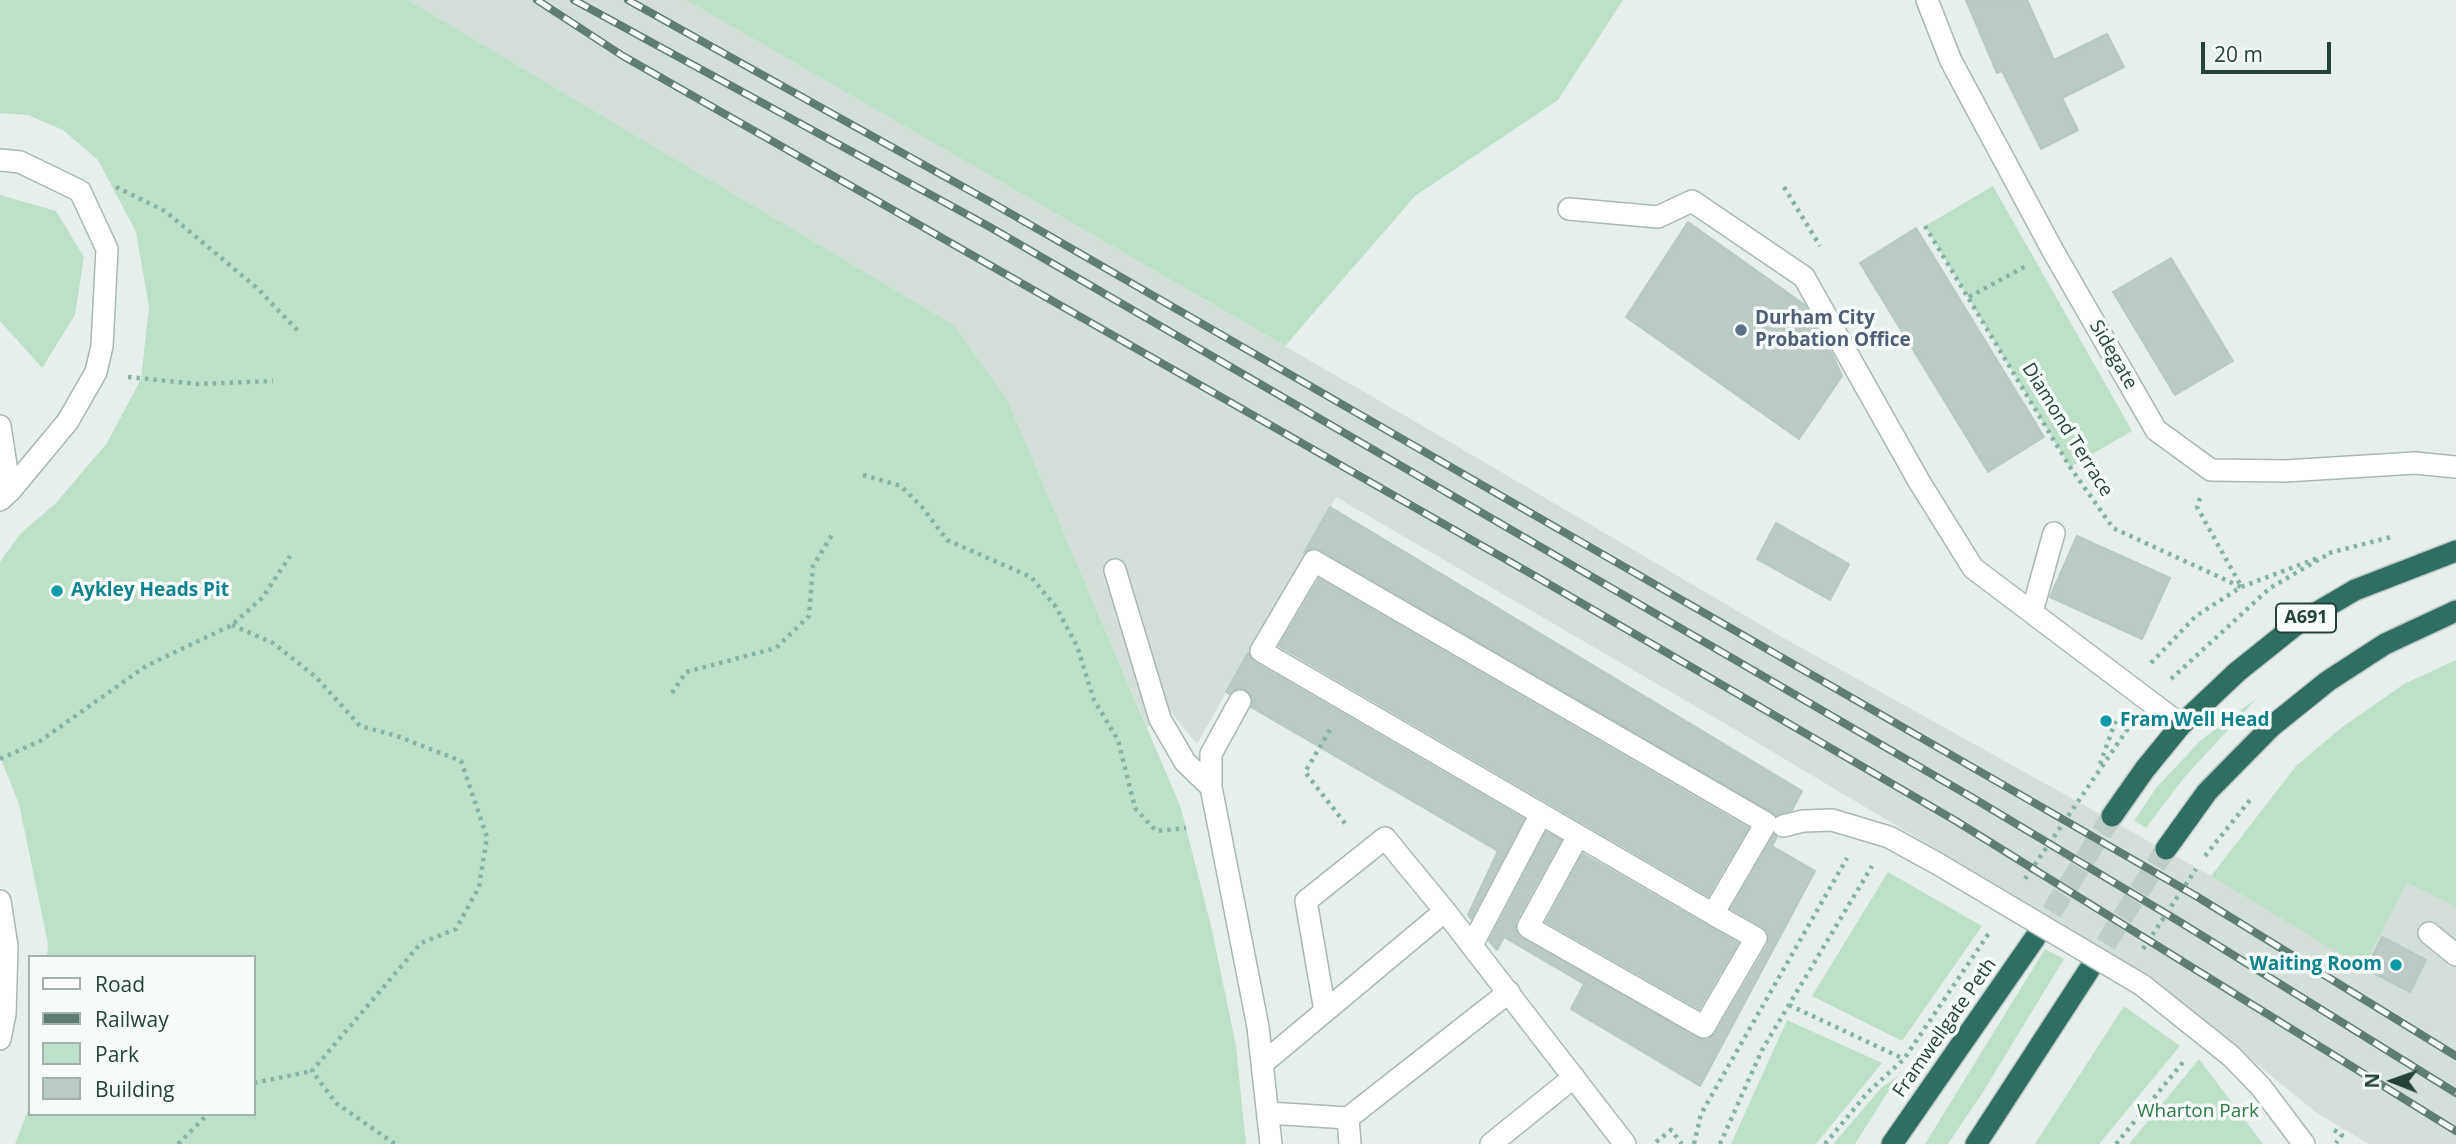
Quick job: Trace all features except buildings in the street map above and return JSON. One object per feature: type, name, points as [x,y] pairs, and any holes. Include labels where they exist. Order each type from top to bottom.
[{"type":"highway","name":"A691","points":[[2112,816],[2145,769],[2181,725],[2237,672],[2297,624],[2355,590],[2456,551]]},
{"type":"highway","points":[[2166,849],[2207,792],[2272,726],[2328,681],[2385,643],[2456,611]]},
{"type":"highway","name":"Framwellgate Peth","points":[[1892,1144],[2035,938]]},
{"type":"highway","points":[[1976,1144],[2089,970]]},
{"type":"street","name":"Sidegate","points":[[1927,0],[1951,61],[2046,239],[2156,430],[2211,470],[2285,471],[2415,463],[2456,467]]},
{"type":"street","points":[[0,160],[19,162],[80,191],[107,249],[102,346],[96,372],[68,421],[5,496]]},
{"type":"street","points":[[1569,209],[1658,217],[1692,201],[1804,278],[1920,483],[1973,568],[2181,725]]},
{"type":"street","points":[[0,426],[5,496]]},
{"type":"street","points":[[2032,612],[2054,533]]},
{"type":"street","points":[[1578,836],[1528,927],[1704,1027],[1756,938],[1713,914],[1261,652],[1314,561],[1766,823],[1713,914]]},
{"type":"street","points":[[1115,570],[1160,719],[1185,762],[1210,787]]},
{"type":"street","points":[[1240,701],[1211,754],[1210,787],[1258,1027],[1271,1144]]},
{"type":"street","points":[[1472,946],[1541,814]]},
{"type":"street","points":[[1783,826],[1803,821],[1832,820],[1889,838],[1938,864],[2142,985],[2231,1056],[2261,1087],[2304,1144]]},
{"type":"street","points":[[1325,1012],[1306,901],[1385,838],[1509,992],[1625,1144]]},
{"type":"street","points":[[0,901],[7,946],[5,1014],[0,1040]]},
{"type":"street","points":[[1262,1064],[1445,911]]},
{"type":"street","points":[[2429,933],[2456,955]]},
{"type":"street","points":[[1268,1113],[1348,1118],[1509,992]]},
{"type":"street","points":[[1491,1144],[1574,1077]]},
{"type":"street","points":[[1348,1118],[1350,1144]]},
{"type":"path","points":[[80,191],[112,185],[165,211],[257,288],[298,331]]},
{"type":"path","name":"Diamond Terrace","points":[[1925,226],[2070,467],[2113,528],[2241,587]]},
{"type":"path","points":[[1969,298],[2035,261]]},
{"type":"path","points":[[96,372],[198,384],[273,381]]},
{"type":"path","points":[[863,475],[901,486],[922,507],[947,540],[1031,577],[1056,607],[1077,646],[1094,700],[1118,740],[1135,808],[1156,831],[1218,826]]},
{"type":"path","points":[[2197,507],[2241,587]]},
{"type":"path","points":[[671,693],[686,671],[776,648],[809,616],[813,566],[832,534]]},
{"type":"path","points":[[2021,885],[2097,772],[2129,685],[2196,616],[2241,587],[2332,552]]},
{"type":"path","points":[[0,759],[40,741],[146,666],[232,625],[263,597],[290,556]]},
{"type":"path","points":[[232,625],[274,643],[316,677],[360,726],[397,736],[461,761],[487,837],[479,887],[456,929],[421,943],[312,1071],[256,1083]]},
{"type":"path","points":[[1320,747],[1306,772],[1367,852]]},
{"type":"path","points":[[2143,950],[2200,863],[2251,799]]},
{"type":"path","points":[[1693,1144],[1701,1114],[1863,830]]},
{"type":"path","points":[[1720,1144],[1762,1050],[1889,838]]},
{"type":"path","points":[[1825,1144],[1868,1091],[1904,1059],[1991,930]]},
{"type":"path","points":[[1789,1005],[1904,1059]]},
{"type":"path","points":[[2116,1144],[2205,1035]]},
{"type":"path","points":[[312,1071],[335,1103],[395,1144]]},
{"type":"path","points":[[178,1144],[206,1116]]},
{"type":"path","points":[[1654,1144],[1671,1130],[1682,1144]]},
{"type":"shaded area","points":[[408,0],[686,0],[1404,415],[1773,632],[2211,876],[2363,967],[2407,883],[2456,907],[2456,1144],[2369,1144],[2317,1113],[2148,976],[1731,727],[1336,497],[1197,744],[1171,712],[1147,727],[1008,401],[954,325]]},
{"type":"green space","points":[[0,0],[408,0],[954,325],[1008,401],[1181,808],[1212,930],[1236,1046],[1246,1144],[15,1144],[28,1110],[28,1116],[256,1116],[256,955],[47,955],[48,944],[19,804],[0,757],[0,562],[20,534],[56,503],[107,443],[141,379],[149,307],[136,232],[98,160],[63,130],[28,115],[0,113]]},
{"type":"green space","points":[[686,0],[1623,0],[1558,100],[1415,196],[1285,346]]},
{"type":"green space","points":[[1993,186],[2132,431],[2070,467],[1925,226]]},
{"type":"green space","points":[[0,195],[56,211],[84,257],[75,315],[42,368],[0,321]]},
{"type":"green space","points":[[2456,660],[2456,907],[2407,883],[2363,968],[2211,876],[2296,766],[2341,728],[2404,684]]},
{"type":"green space","points":[[2257,698],[2183,779],[2146,828],[2134,821],[2156,788],[2200,741]]},
{"type":"green space","points":[[1888,872],[1982,926],[1902,1041],[1812,996]]},
{"type":"green space","points":[[2045,949],[2064,959],[1983,1092],[1948,1144],[1925,1144]]},
{"type":"green space","points":[[2124,1006],[2180,1046],[2099,1144],[2035,1144]]},
{"type":"green space","points":[[1787,1020],[1882,1063],[1816,1144],[1731,1144]]},
{"type":"green space","name":"Wharton Park","points":[[2199,1059],[2263,1144],[2129,1144]]},
{"type":"green space","points":[[1898,1076],[1855,1144],[1833,1144],[1882,1087]]},
{"type":"tunnel","points":[[2035,938],[2112,816]]},
{"type":"tunnel","points":[[2089,970],[2166,849]]},
{"type":"railway","points":[[537,0],[623,56],[1535,576],[1956,821],[2456,1131]]},
{"type":"railway","points":[[574,0],[988,226],[1973,798],[2456,1093]]},
{"type":"railway","points":[[628,0],[994,204],[2196,896],[2456,1056]]},
{"type":"place","name":"Durham City Probation Office","points":[[1741,330]]},
{"type":"place","name":"Aykley Heads Pit","points":[[57,591]]},
{"type":"place","name":"Fram Well Head","points":[[2106,721]]},
{"type":"place","name":"Waiting Room","points":[[2396,965]]}]
